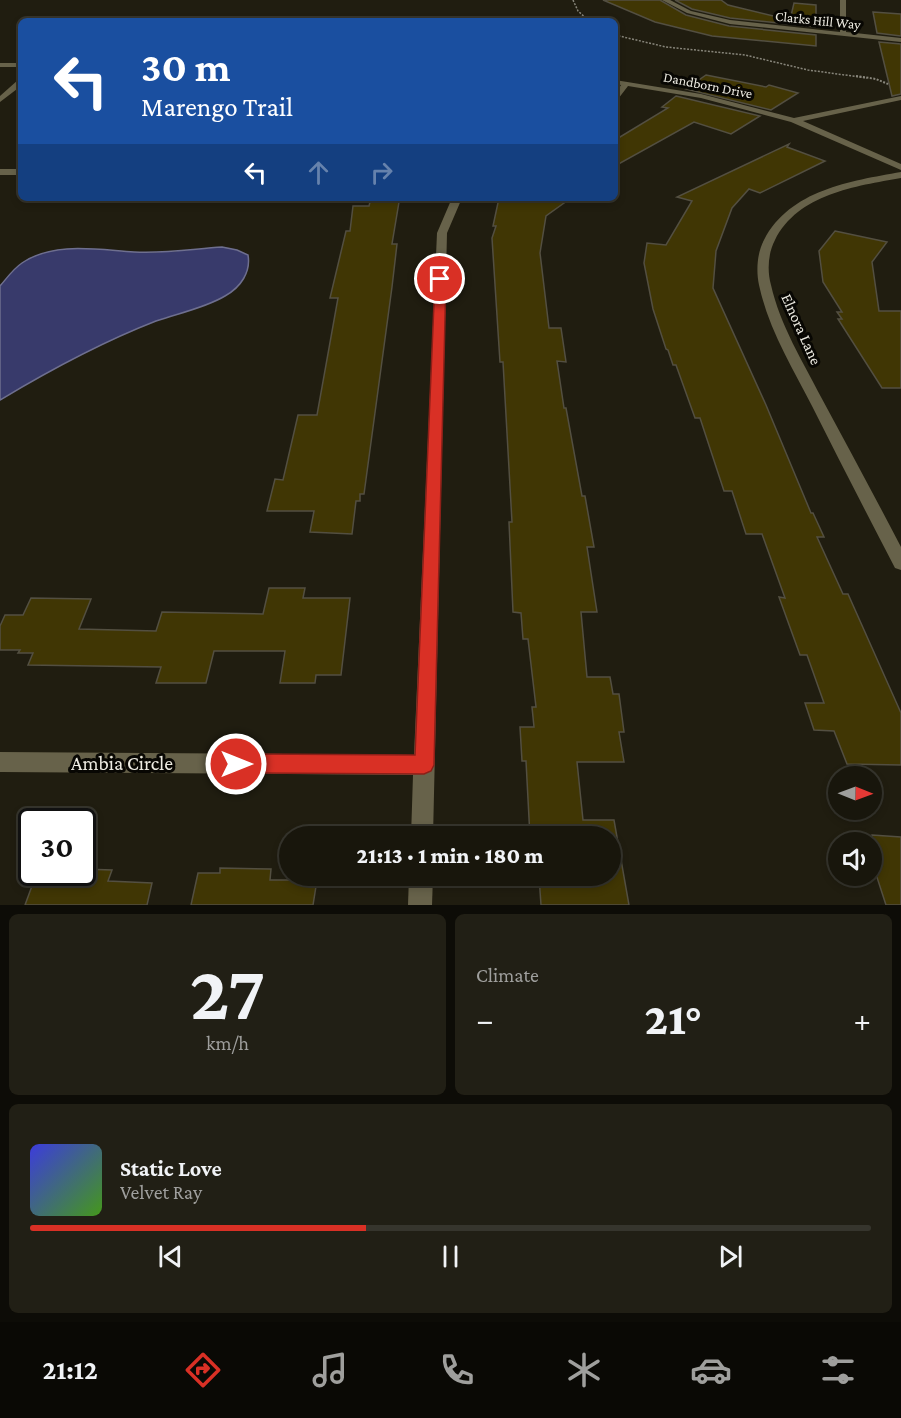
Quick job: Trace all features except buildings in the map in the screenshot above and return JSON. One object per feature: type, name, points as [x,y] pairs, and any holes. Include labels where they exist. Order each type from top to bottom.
[{"type":"street","name":"Clarks Hill Way","points":[[665,0],[689,12],[730,22],[901,40]]},
{"type":"street","points":[[843,0],[843,34]]},
{"type":"street","points":[[0,64],[18,64]]},
{"type":"street","points":[[10,81],[18,81]]},
{"type":"street","name":"Dandborn Drive","points":[[618,83],[701,96],[794,120],[901,167]]},
{"type":"street","points":[[0,100],[18,84]]},
{"type":"street","points":[[618,96],[626,84]]},
{"type":"street","points":[[794,120],[901,98]]},
{"type":"street","points":[[0,172],[18,172]]},
{"type":"street","name":"Elnora Lane","points":[[901,175],[846,184],[815,197],[783,220],[769,241],[764,258],[765,284],[784,338],[901,563]]},
{"type":"street","points":[[422,826],[442,233],[456,201]]},
{"type":"street","name":"Ambia Circle","points":[[0,762],[424,765]]},
{"type":"street","points":[[420,905],[421,886]]},
{"type":"path","points":[[573,0],[578,11],[586,18]]},
{"type":"path","points":[[618,36],[666,47],[745,55],[808,70],[876,79],[891,85]]},
{"type":"shaded area","points":[[222,247],[248,255],[248,267],[244,278],[231,292],[209,304],[156,321],[96,347],[0,400],[0,286],[22,263],[35,256],[62,249],[156,252]]},
{"type":"route","points":[[236,764],[424,765],[440,279]]}]
